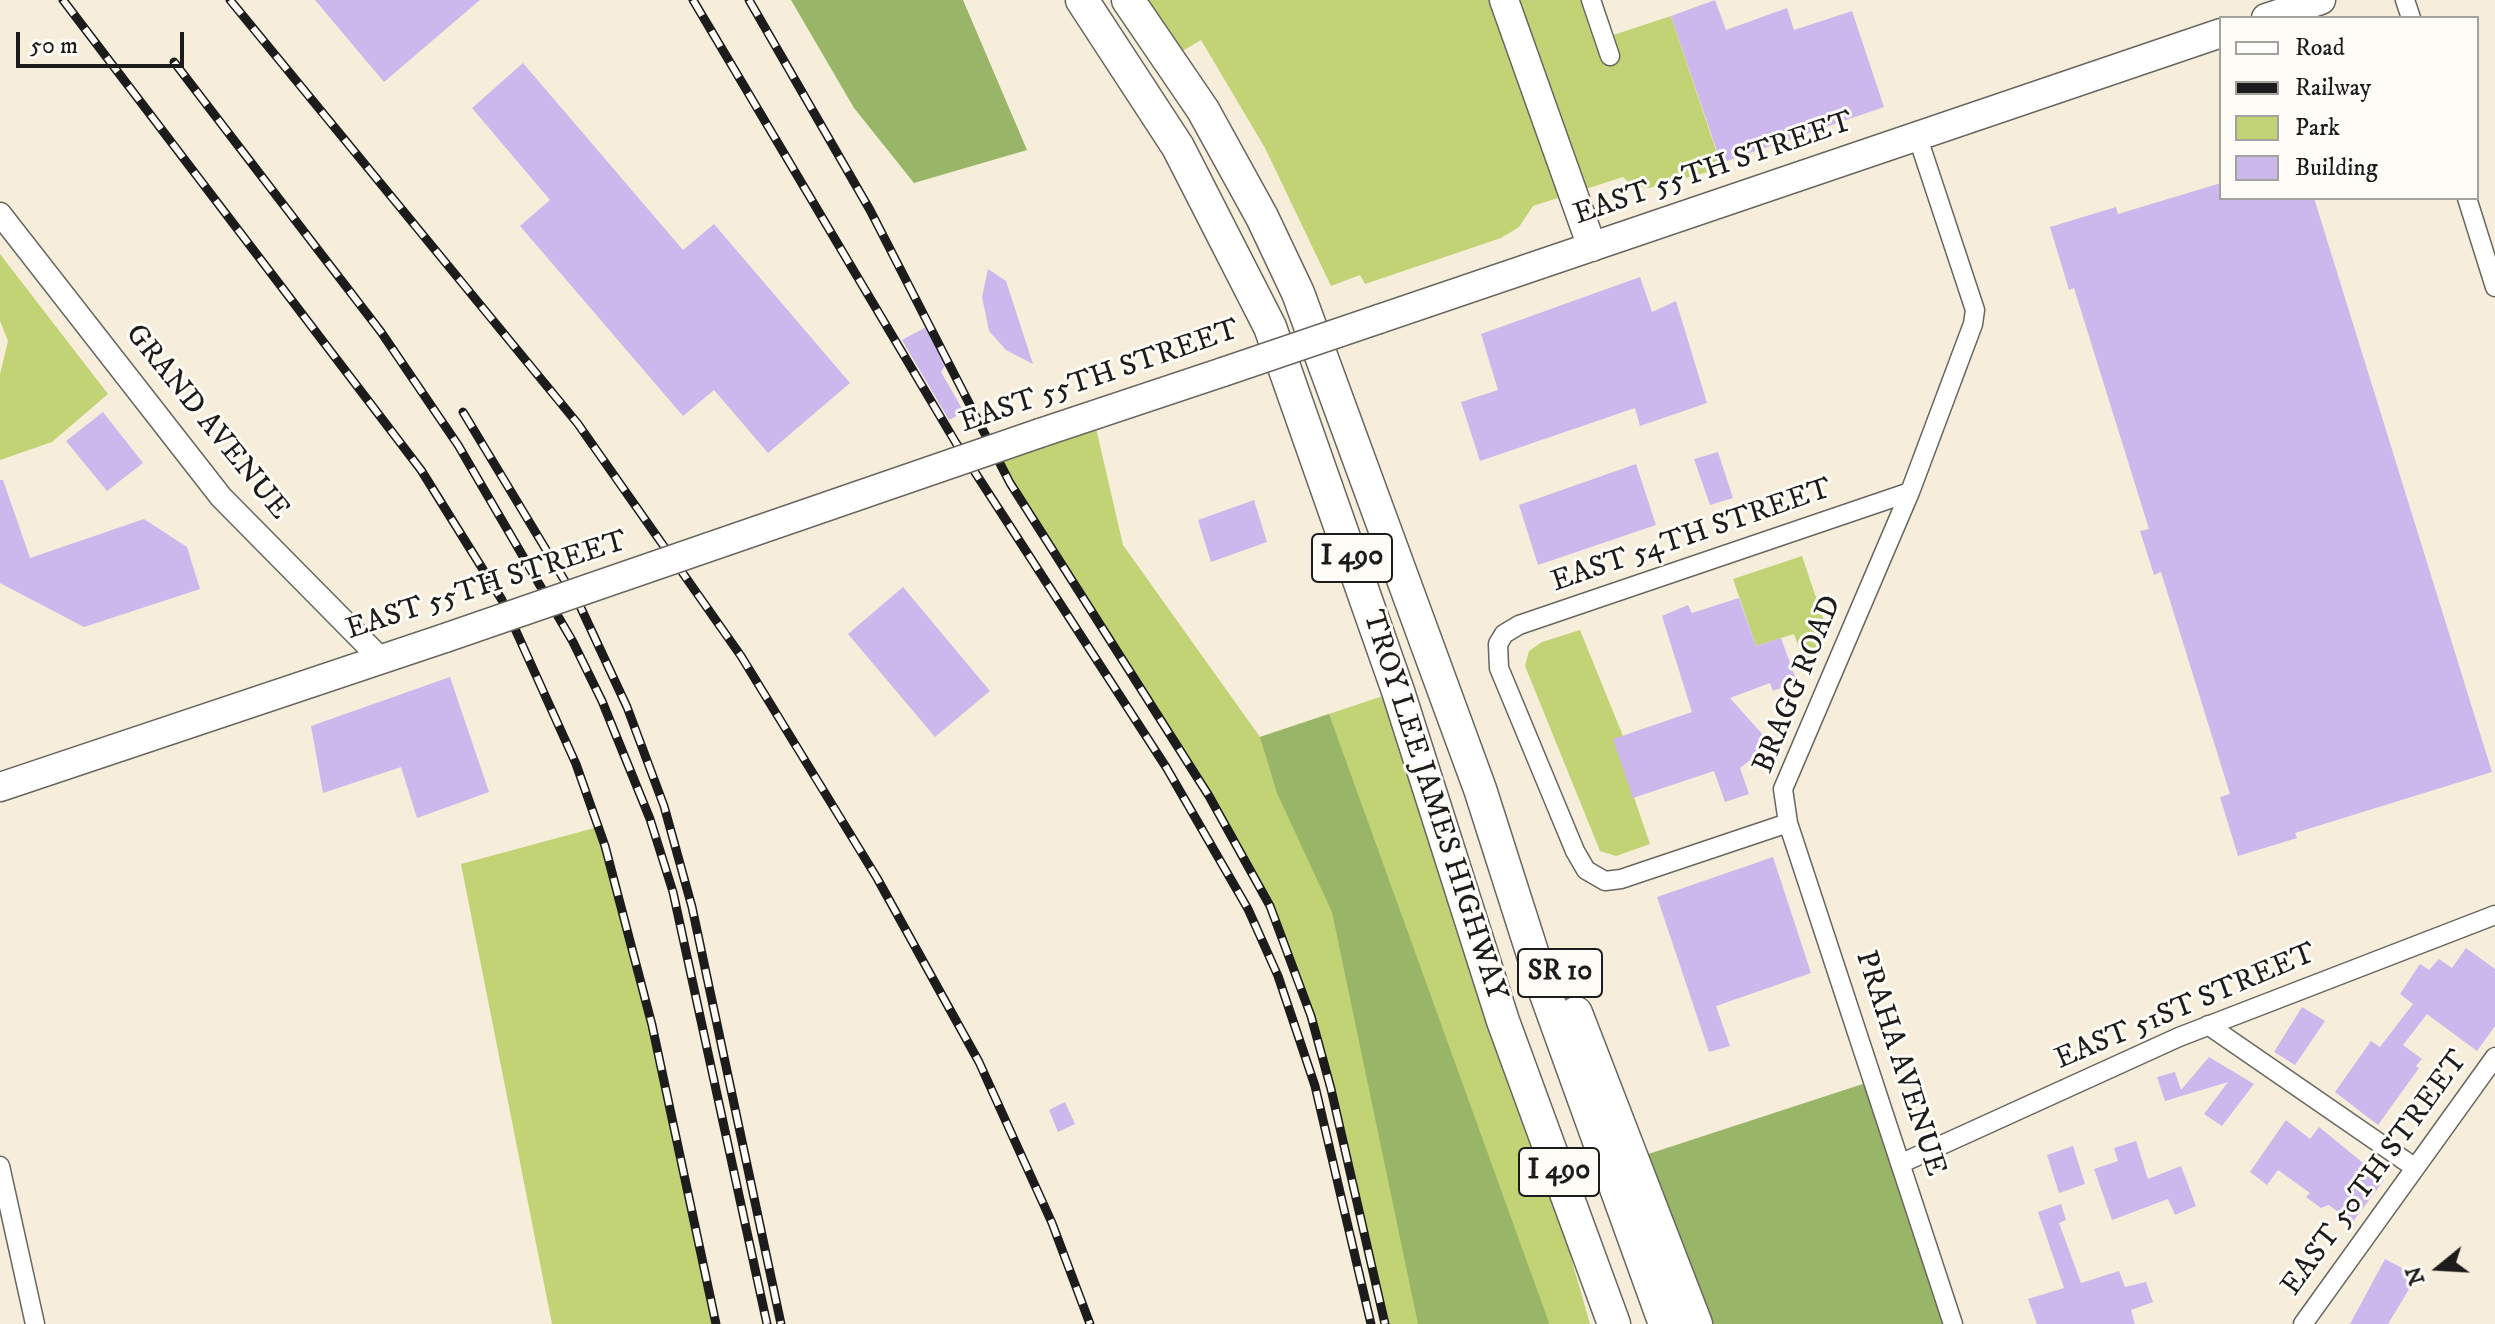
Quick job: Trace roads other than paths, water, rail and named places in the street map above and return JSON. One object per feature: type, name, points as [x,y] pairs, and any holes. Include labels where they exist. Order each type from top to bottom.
[{"type":"highway","name":"TROY LEE JAMES HIGHWAY","points":[[1082,0],[1178,147],[1270,327],[1398,691],[1503,1021],[1614,1324]]},
{"type":"highway","name":"TROY LEE JAMES HIGHWAY","points":[[1128,0],[1203,110],[1256,206],[1298,293],[1480,789],[1542,983],[1665,1324]]},
{"type":"highway","name":"SR 10","points":[[1480,789],[1571,999],[1696,1324]]},
{"type":"highway","name":"SR 10","points":[[1503,1021],[1590,1324]]},
{"type":"main road","points":[[1504,0],[1592,247]]},
{"type":"main road","points":[[2282,9],[2321,0]]},
{"type":"main road","name":"EAST 55TH STREET","points":[[0,787],[2219,34]]},
{"type":"street","points":[[1591,0],[1610,56]]},
{"type":"street","name":"BRAGG ROAD","points":[[1498,644],[1499,668],[1586,870],[1605,881],[1621,879],[1788,823],[1783,789],[1910,492],[1973,324],[1975,310],[1918,138]]},
{"type":"street","points":[[2468,200],[2495,287]]},
{"type":"street","name":"GRAND AVENUE","points":[[0,214],[221,497],[380,658]]},
{"type":"street","name":"EAST 54TH STREET","points":[[1498,644],[1504,634],[1519,625],[1910,492]]},
{"type":"street","name":"PRAHA AVENUE","points":[[1788,823],[1953,1324]]},
{"type":"street","name":"EAST 51ST STREET","points":[[1902,1163],[2208,1025],[2495,915]]},
{"type":"street","points":[[2208,1025],[2414,1167]]},
{"type":"street","name":"EAST 50TH STREET","points":[[2303,1324],[2495,1057]]},
{"type":"street","points":[[0,1166],[35,1324]]},
{"type":"railway","points":[[63,0],[421,470],[502,600],[576,764],[605,846],[652,1025],[716,1324]]},
{"type":"railway","points":[[230,0],[578,424],[741,656],[877,878],[979,1062],[1052,1223],[1090,1324]]},
{"type":"railway","points":[[693,0],[956,443],[1166,767],[1248,909],[1278,976],[1315,1086],[1371,1324]]},
{"type":"railway","points":[[749,0],[870,210],[1010,483],[1209,796],[1270,906],[1311,1016],[1385,1324]]},
{"type":"railway","points":[[174,62],[381,332],[458,445],[573,642],[602,701],[650,819],[673,892],[767,1324]]},
{"type":"railway","points":[[463,412],[580,606],[627,707],[664,806],[692,907],[781,1324]]}]
